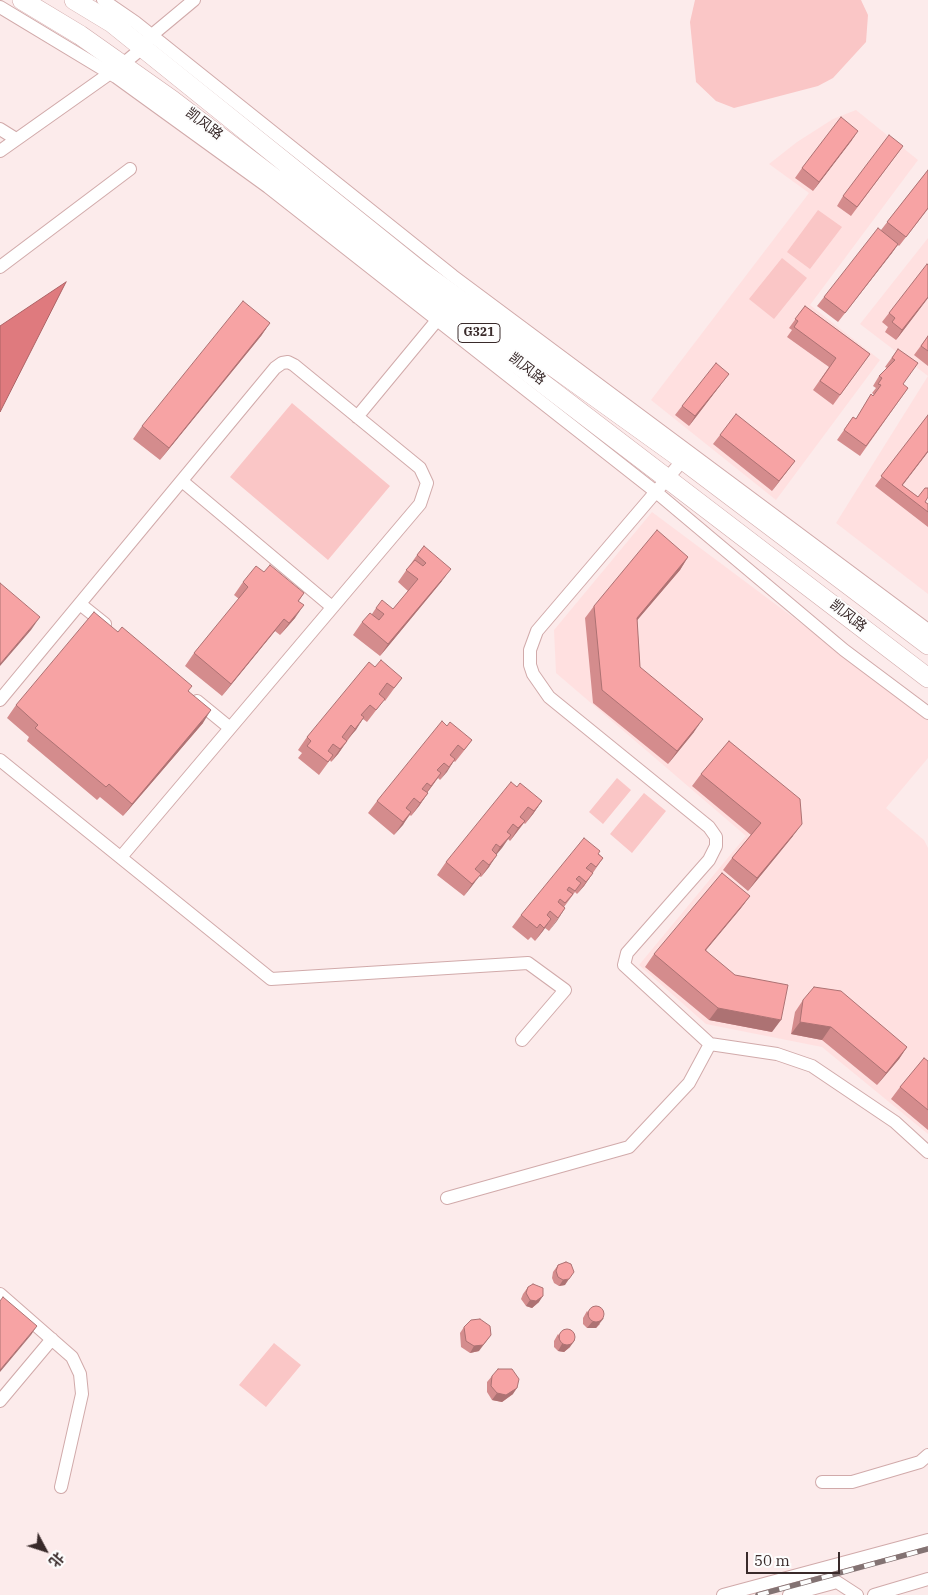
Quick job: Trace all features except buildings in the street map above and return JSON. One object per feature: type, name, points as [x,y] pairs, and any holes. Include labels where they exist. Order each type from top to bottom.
[{"type":"highway","name":"凯风路","points":[[22,0],[80,35],[116,69],[408,278],[928,678]]},
{"type":"highway","name":"凯风路","points":[[74,0],[146,42],[420,271],[683,460],[928,645]]},
{"type":"street","points":[[103,0],[146,42],[453,276],[928,630]]},
{"type":"street","points":[[0,150],[116,69],[194,0]]},
{"type":"street","points":[[0,7],[116,69],[438,319],[656,492],[844,650],[928,714]]},
{"type":"street","points":[[0,129],[16,139]]},
{"type":"street","points":[[0,267],[130,169]]},
{"type":"street","points":[[357,417],[438,319]]},
{"type":"street","points":[[0,700],[275,368],[282,363],[291,363],[420,468],[427,487],[420,504],[121,857]]},
{"type":"street","points":[[683,460],[537,631],[529,659],[536,678],[549,697],[710,827],[716,837],[716,846],[709,860],[627,953],[623,962],[627,968],[710,1044],[777,1054],[812,1066],[895,1122],[928,1152]]},
{"type":"street","points":[[182,480],[332,607]]},
{"type":"street","points":[[80,604],[117,635]]},
{"type":"street","points":[[185,690],[230,728]]},
{"type":"street","points":[[0,760],[272,979],[528,963],[565,990],[522,1040]]},
{"type":"street","points":[[447,1198],[629,1147],[689,1083],[710,1044]]},
{"type":"street","points":[[0,1294],[72,1357],[77,1364],[82,1382],[82,1394],[61,1487]]},
{"type":"street","points":[[0,1401],[52,1339]]},
{"type":"street","points":[[822,1482],[852,1482],[920,1462],[928,1455]]},
{"type":"street","points":[[723,1595],[928,1540]]},
{"type":"street","points":[[874,1595],[928,1579]]},
{"type":"street","points":[[789,1595],[837,1582],[857,1595]]},
{"type":"shaded area","points":[[695,0],[861,0],[868,15],[866,42],[833,78],[818,86],[734,108],[716,101],[696,82],[690,22]]},
{"type":"shaded area","points":[[856,110],[918,160],[810,305],[880,360],[776,500],[651,400],[809,193],[769,164],[797,142],[833,119]]},
{"type":"shaded area","points":[[818,210],[842,227],[810,269],[787,252]]},
{"type":"shaded area","points":[[928,238],[928,376],[860,324]]},
{"type":"shaded area","points":[[782,258],[807,278],[774,319],[749,299]]},
{"type":"shaded area","points":[[66,282],[0,412],[0,326]]},
{"type":"shaded area","points":[[928,376],[928,594],[836,523]]},
{"type":"shaded area","points":[[292,403],[390,486],[328,560],[230,477]]},
{"type":"shaded area","points":[[652,512],[928,718],[928,758],[886,808],[924,840],[928,848],[928,1134],[822,1047],[706,1024],[639,965],[746,836],[556,673],[554,630]]},
{"type":"shaded area","points":[[617,778],[631,790],[603,824],[589,812]]},
{"type":"shaded area","points":[[644,793],[666,811],[632,853],[610,834]]},
{"type":"shaded area","points":[[274,1343],[301,1365],[266,1407],[239,1385]]},
{"type":"railway","points":[[758,1595],[928,1549]]}]
